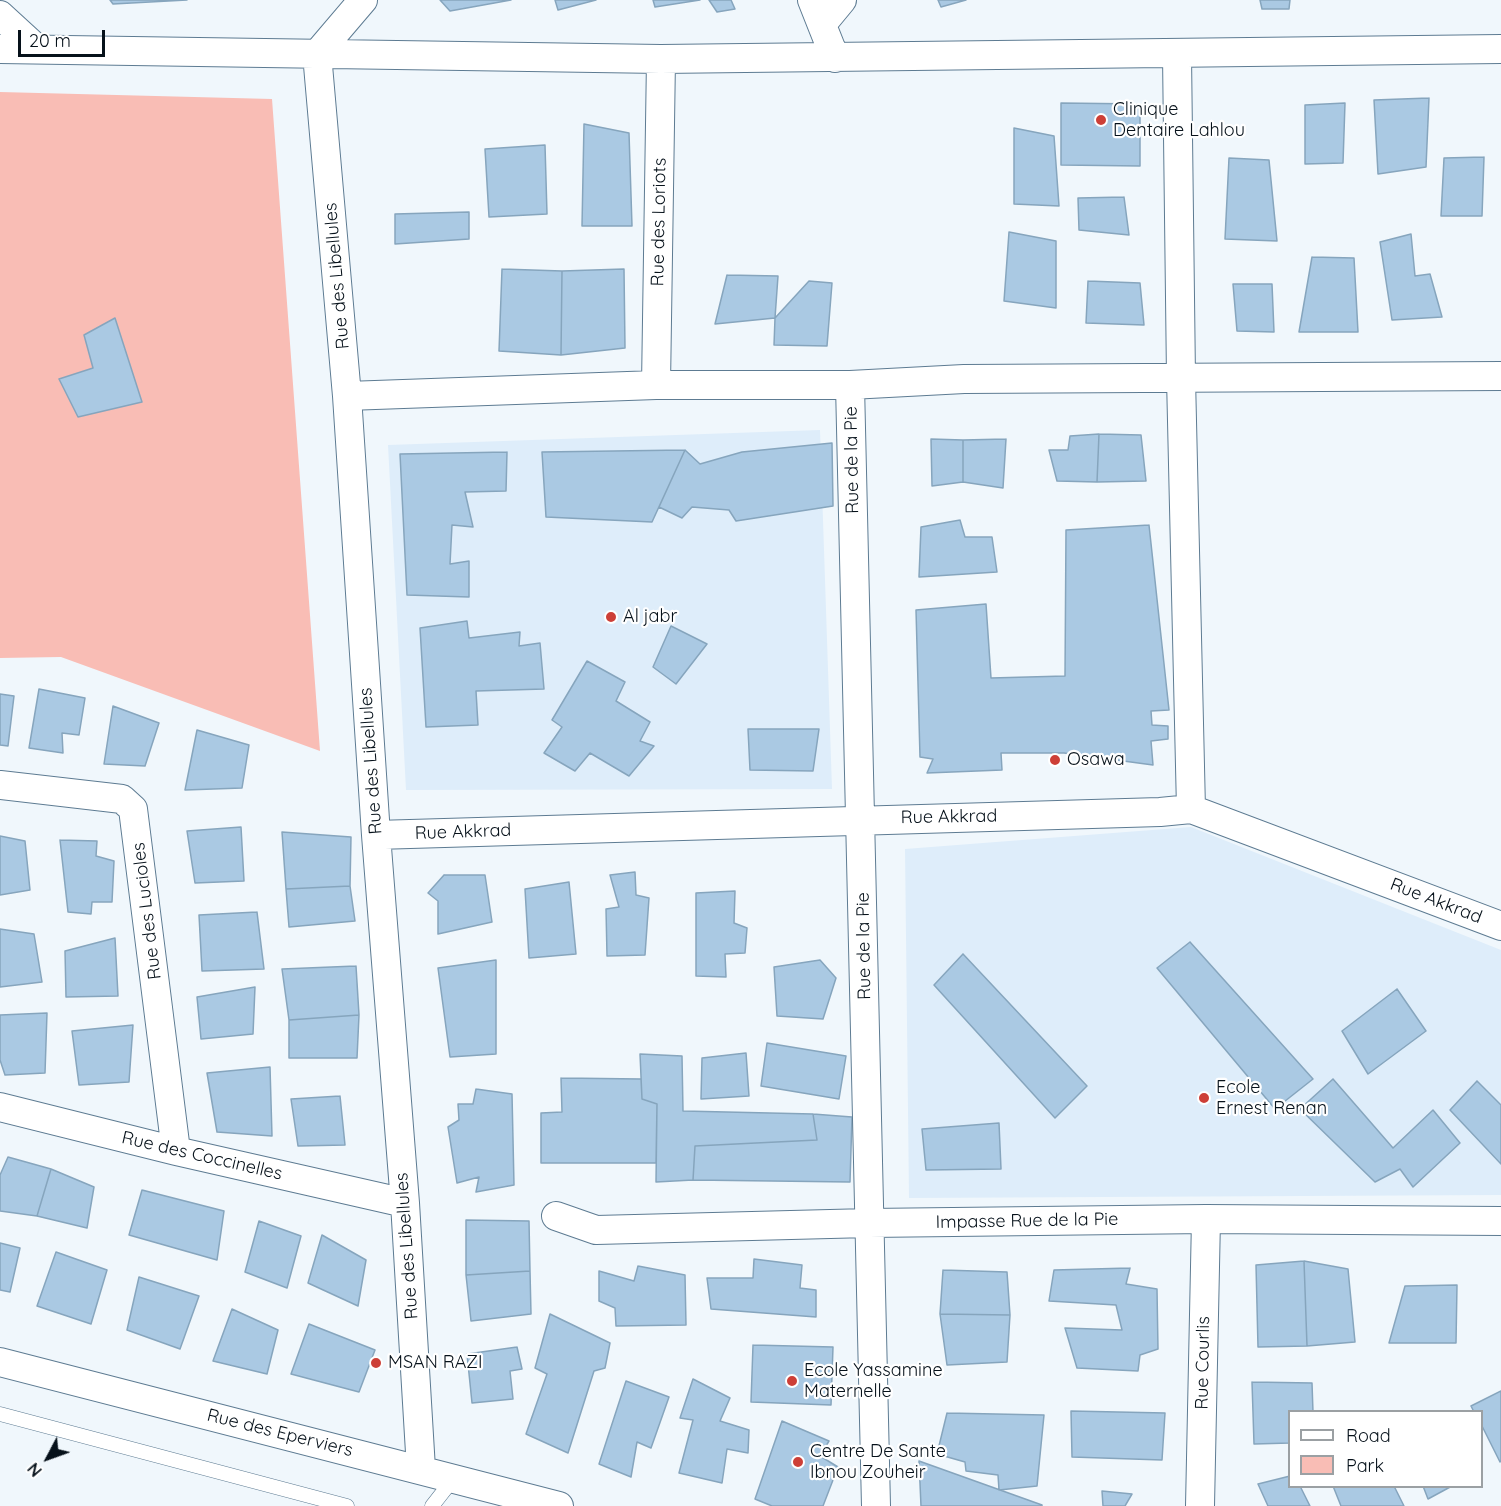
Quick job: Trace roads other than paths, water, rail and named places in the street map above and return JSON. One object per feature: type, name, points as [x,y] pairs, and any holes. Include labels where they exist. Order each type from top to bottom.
[{"type":"street","points":[[317,54],[363,0]]},
{"type":"street","points":[[835,58],[818,12],[842,0]]},
{"type":"street","points":[[0,15],[36,48]]},
{"type":"street","points":[[0,49],[661,59],[1177,55],[1501,49]]},
{"type":"street","name":"Rue des Libellules","points":[[317,54],[347,396],[376,835],[405,1203],[421,1468]]},
{"type":"street","points":[[1177,55],[1181,378],[1191,809]]},
{"type":"street","name":"Rue des Loriots","points":[[656,386],[661,59]]},
{"type":"street","points":[[347,396],[656,386],[850,385],[964,379],[1501,376]]},
{"type":"street","name":"Rue de la Pie","points":[[850,385],[876,1506]]},
{"type":"street","name":"Rue des Lucioles","points":[[0,785],[122,799],[134,809],[176,1151]]},
{"type":"street","name":"Rue Akkrad","points":[[376,835],[860,819],[1160,812],[1191,809],[1501,926]]},
{"type":"street","name":"Rue des Coccinelles","points":[[0,1107],[176,1151],[405,1203]]},
{"type":"street","name":"Impasse Rue de la Pie","points":[[556,1216],[596,1230],[869,1222],[1206,1219],[1501,1221]]},
{"type":"street","name":"Rue Courlis","points":[[1200,1506],[1206,1219]]},
{"type":"street","name":"Rue des Eperviers","points":[[0,1362],[421,1468],[560,1506]]},
{"type":"lane","points":[[0,1414],[347,1506]]},
{"type":"lane","points":[[432,1506],[454,1478]]},
{"type":"place","name":"Clinique Dentaire Lahlou","points":[[1101,120]]},
{"type":"place","name":"Al jabr","points":[[611,617]]},
{"type":"place","name":"Osawa","points":[[1055,760]]},
{"type":"place","name":"Ecole Ernest Renan","points":[[1204,1098]]},
{"type":"place","name":"MSAN RAZI","points":[[376,1363]]},
{"type":"place","name":"Ecole Yassamine Maternelle","points":[[792,1381]]},
{"type":"place","name":"Centre De Sante Ibnou Zouheir","points":[[798,1462]]}]
